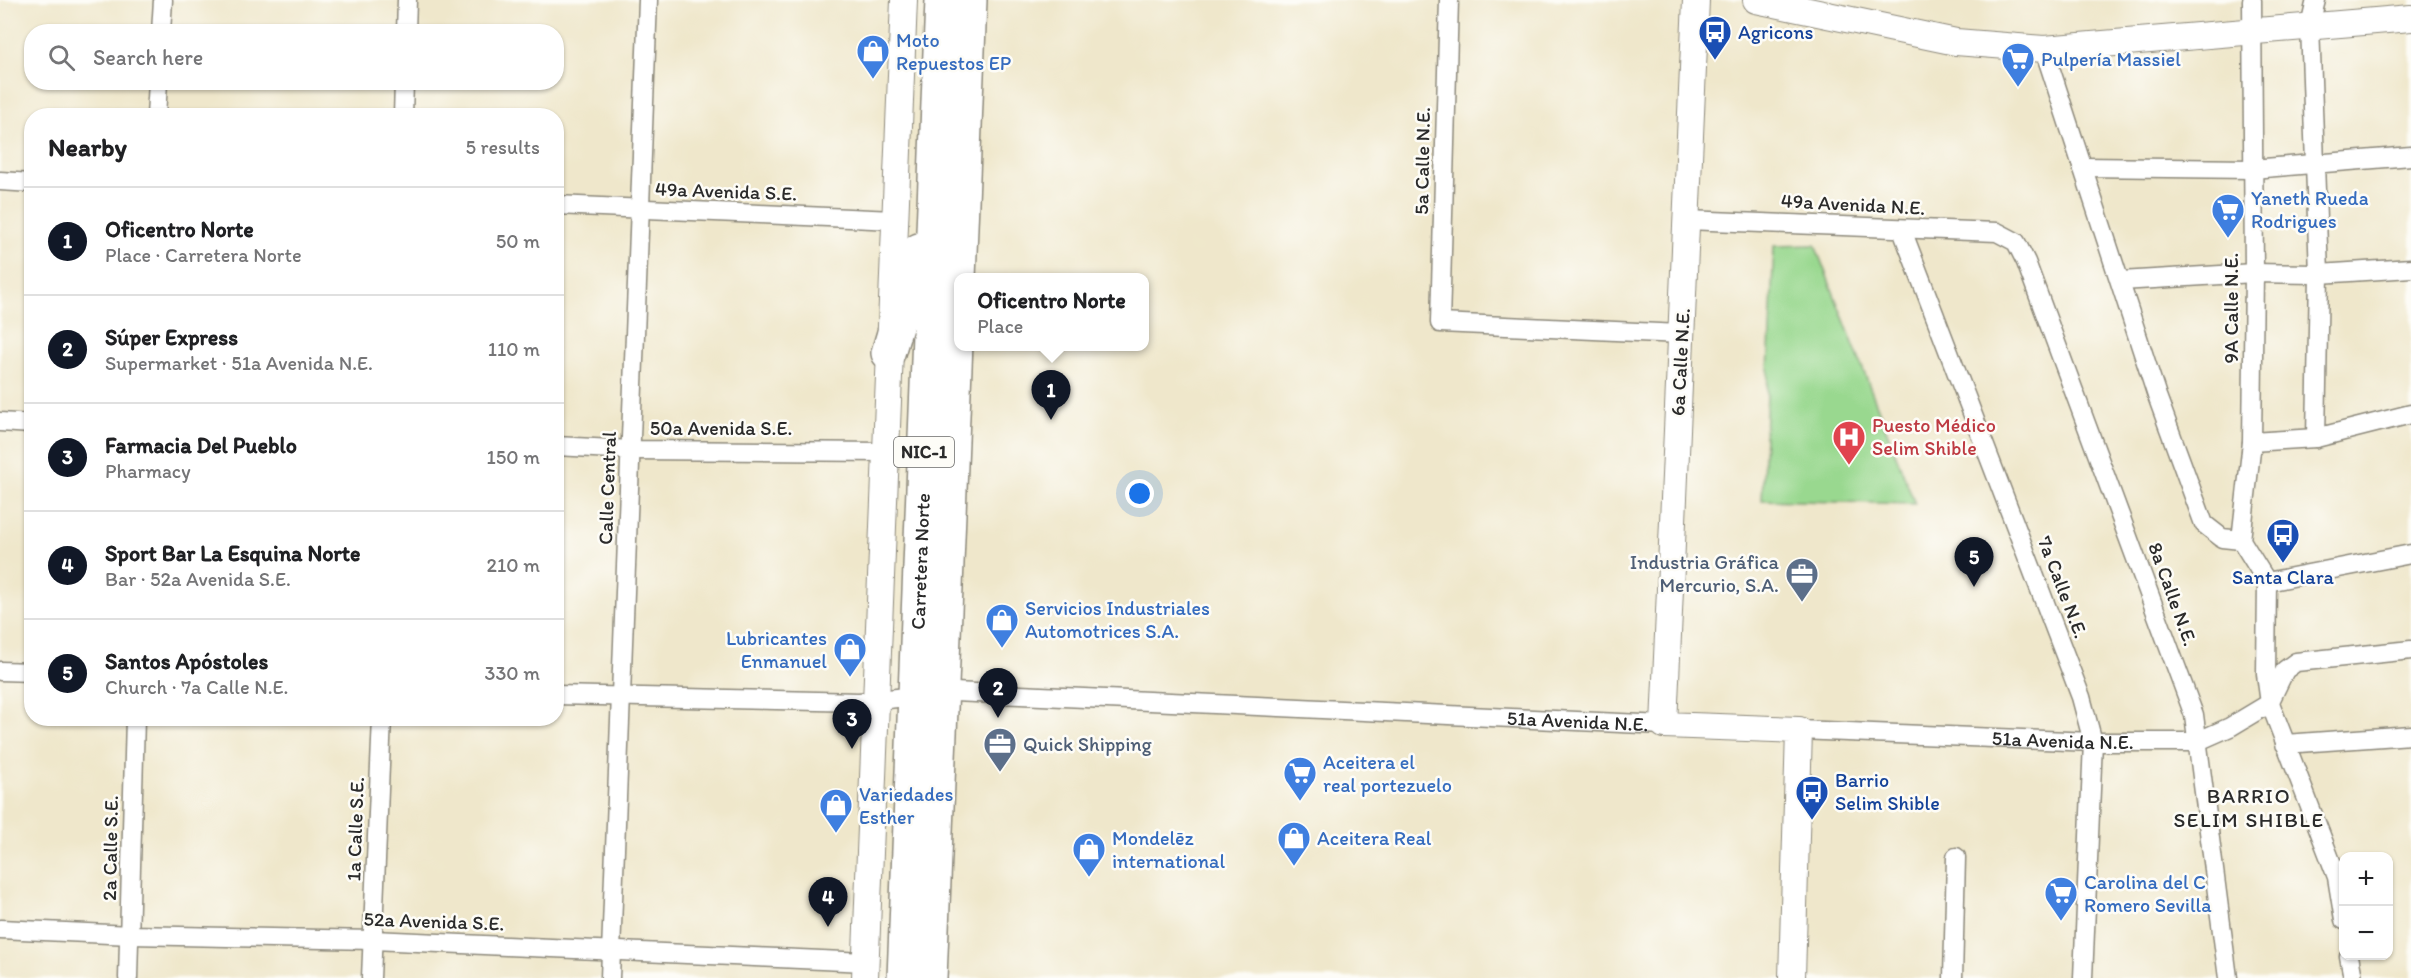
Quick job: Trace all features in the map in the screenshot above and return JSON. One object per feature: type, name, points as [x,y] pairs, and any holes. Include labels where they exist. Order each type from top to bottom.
[{"type":"highway","name":"Carretera Norte","points":[[930,978],[934,867],[928,694],[932,208],[942,0]]},
{"type":"highway","points":[[959,273],[970,0]]},
{"type":"highway","points":[[888,353],[932,208]]},
{"type":"highway","name":"Carretera Norte","points":[[904,978],[954,347]]},
{"type":"highway","points":[[934,867],[942,978]]},
{"type":"street","points":[[162,24],[163,0]]},
{"type":"street","points":[[406,24],[407,0]]},
{"type":"street","name":"Calle Central","points":[[610,978],[648,0]]},
{"type":"street","points":[[866,970],[888,353],[904,0]]},
{"type":"street","name":"5a Calle N.E.","points":[[1449,0],[1440,323],[1681,334]]},
{"type":"street","name":"6a Calle N.E.","points":[[1665,725],[1696,0]]},
{"type":"street","points":[[1756,0],[1956,42],[2044,49],[2411,18]]},
{"type":"street","points":[[2252,0],[2252,31]]},
{"type":"street","points":[[2316,0],[2310,25],[2319,274],[2316,438]]},
{"type":"street","name":"9A Calle N.E.","points":[[2252,31],[2254,273],[2252,442]]},
{"type":"street","points":[[2044,49],[2157,396],[2204,524],[2222,538],[2241,540]]},
{"type":"street","points":[[156,108],[158,90]]},
{"type":"street","points":[[403,108],[404,90]]},
{"type":"street","points":[[2082,166],[2252,169],[2411,156]]},
{"type":"street","points":[[0,181],[24,182]]},
{"type":"street","name":"49a Avenida S.E.","points":[[564,206],[894,220]]},
{"type":"street","name":"49a Avenida N.E.","points":[[1686,220],[1997,232],[2016,242]]},
{"type":"street","name":"7a Calle N.E.","points":[[1902,230],[2081,697],[2093,742],[2083,978]]},
{"type":"street","name":"8a Calle N.E.","points":[[2016,242],[2026,262],[2194,715],[2228,978]]},
{"type":"street","points":[[2121,281],[2254,273],[2319,274],[2411,268]]},
{"type":"street","points":[[2341,906],[2337,877],[2270,703],[2266,674],[2267,582],[2241,540],[2252,442],[2316,438],[2411,414]]},
{"type":"street","points":[[0,422],[24,424]]},
{"type":"street","name":"50a Avenida S.E.","points":[[564,446],[631,450],[885,452]]},
{"type":"street","points":[[2267,582],[2411,554]]},
{"type":"street","points":[[2270,703],[2285,670],[2296,662],[2411,650]]},
{"type":"street","points":[[0,671],[24,672]]},
{"type":"street","name":"51a Avenida N.E.","points":[[564,695],[859,702],[965,692],[1665,725],[2093,742],[2196,742],[2230,727],[2270,703]]},
{"type":"street","name":"2a Calle S.E.","points":[[129,978],[135,726]]},
{"type":"street","name":"1a Calle S.E.","points":[[371,978],[382,726]]},
{"type":"street","points":[[1792,978],[1799,730]]},
{"type":"street","points":[[2285,744],[2411,735]]},
{"type":"street","points":[[1953,978],[1956,857]]},
{"type":"street","name":"52a Avenida S.E.","points":[[0,929],[131,935],[373,940],[611,951],[866,970]]},
{"type":"street","points":[[2350,960],[2353,978]]},
{"type":"green space","points":[[1815,245],[1915,504],[1762,500],[1774,246]]},
{"type":"place","name":"Agricons","points":[[1715,61]]},
{"type":"place","name":"Moto Repuestos EP","points":[[873,80]]},
{"type":"place","name":"Pulpería Massiel","points":[[2018,88]]},
{"type":"place","name":"Yaneth Rueda Rodrigues","points":[[2228,239]]},
{"type":"place","name":"Oficentro Norte","points":[[1051,420]]},
{"type":"place","name":"Puesto Médico Selim Shible","points":[[1849,466]]},
{"type":"place","name":"Santa Clara","points":[[2283,564]]},
{"type":"place","name":"Santos Apóstoles","points":[[1974,587]]},
{"type":"place","name":"Industria Gráfica Mercurio, S.A.","points":[[1802,603]]},
{"type":"place","name":"Servicios Industriales Automotrices S.A.","points":[[1002,649]]},
{"type":"place","name":"Lubricantes Enmanuel","points":[[850,678]]},
{"type":"place","name":"Súper Express","points":[[998,718]]},
{"type":"place","name":"Farmacia Del Pueblo","points":[[852,749]]},
{"type":"place","name":"Quick Shipping","points":[[1000,773]]},
{"type":"place","name":"Aceitera el real portezuelo","points":[[1300,802]]},
{"type":"place","name":"Barrio Selim Shible","points":[[1812,821]]},
{"type":"place","name":"Variedades Esther","points":[[836,834]]},
{"type":"place","name":"Aceitera Real","points":[[1294,867]]},
{"type":"place","name":"Mondelēz international","points":[[1089,878]]},
{"type":"place","name":"Carolina del C Romero Sevilla","points":[[2061,922]]},
{"type":"place","name":"Sport Bar La Esquina Norte","points":[[828,927]]},
{"type":"district","name":"BARRIO SELIM SHIBLE","points":[[2249,807]]}]
